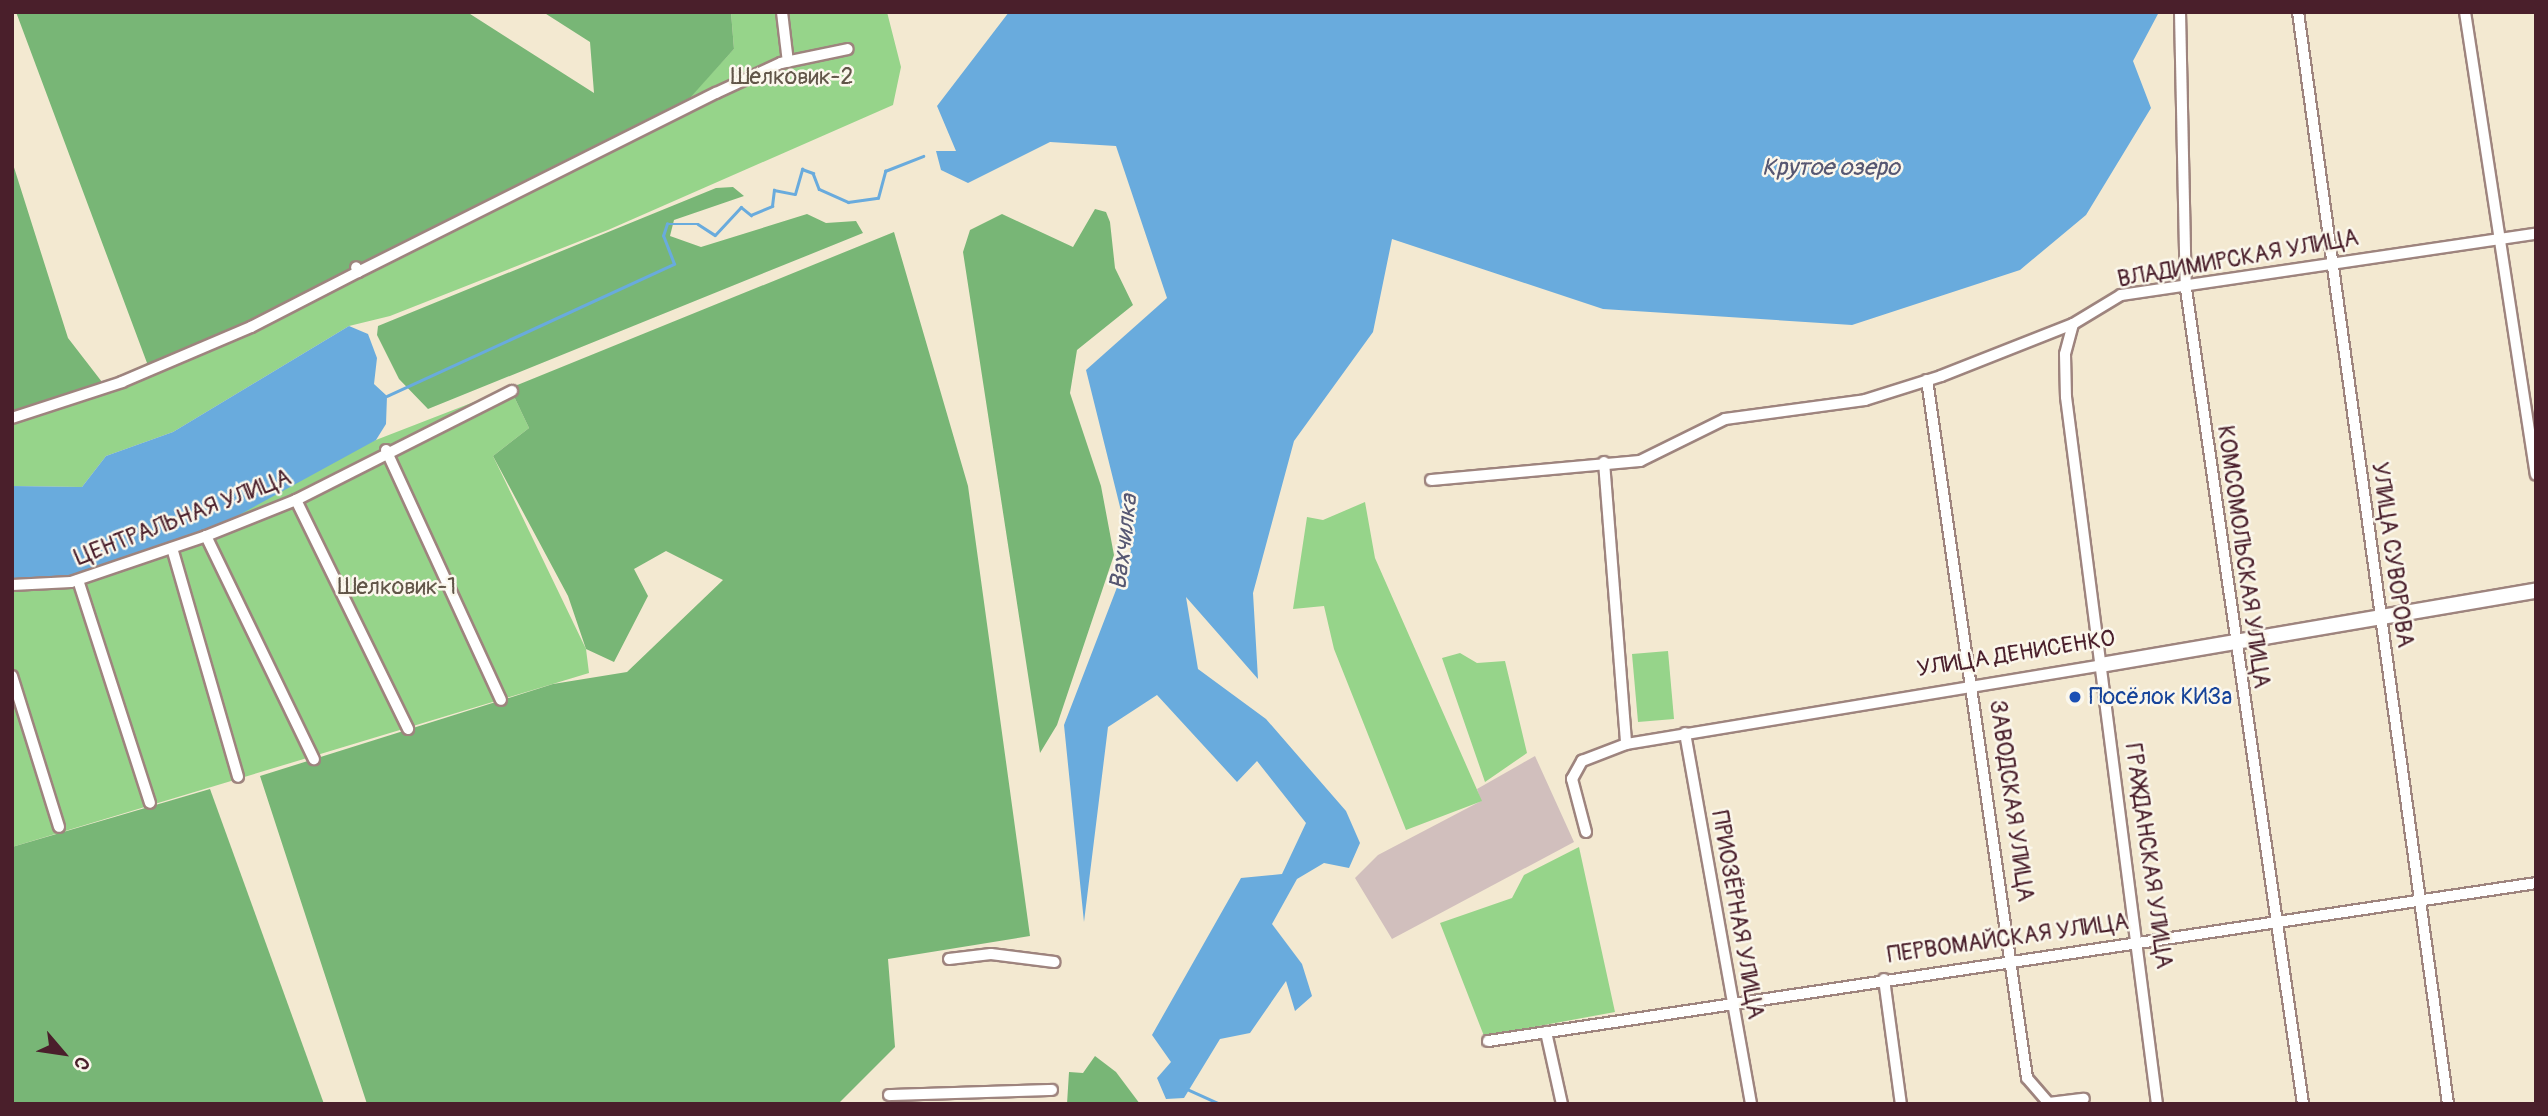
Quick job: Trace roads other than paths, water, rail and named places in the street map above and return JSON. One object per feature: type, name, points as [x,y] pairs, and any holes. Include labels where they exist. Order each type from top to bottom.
[{"type":"street","points":[[782,12],[788,62]]},
{"type":"street","name":"КОМСОМОЛЬСКАЯ УЛИЦА","points":[[2180,12],[2186,289],[2233,640],[2302,1104]]},
{"type":"street","name":"УЛИЦА СУВОРОВА","points":[[2298,12],[2330,264],[2381,617],[2416,900],[2448,1104]]},
{"type":"street","points":[[2465,12],[2536,475]]},
{"type":"street","points":[[12,418],[188,354],[357,269],[788,62],[848,49]]},
{"type":"street","name":"ВЛАДИМИРСКАЯ УЛИЦА","points":[[1431,480],[1604,462],[1640,461],[1725,419],[1865,400],[1927,380],[2073,324],[2121,295],[2186,289],[2330,264],[2536,234]]},
{"type":"street","name":"ГРАЖДАНСКАЯ УЛИЦА","points":[[2073,324],[2065,354],[2066,397],[2139,941],[2157,1104]]},
{"type":"street","name":"ЗАВОДСКАЯ УЛИЦА","points":[[1927,380],[1973,684],[2027,1078],[2049,1103],[2084,1099]]},
{"type":"street","name":"ЦЕНТРАЛЬНАЯ УЛИЦА","points":[[12,585],[78,580],[206,536],[296,500],[386,450],[512,391]]},
{"type":"street","points":[[386,450],[501,700]]},
{"type":"street","points":[[1604,462],[1626,744]]},
{"type":"street","points":[[296,500],[408,729]]},
{"type":"street","points":[[206,536],[314,759]]},
{"type":"street","points":[[172,548],[239,777]]},
{"type":"street","points":[[78,580],[150,803]]},
{"type":"street","name":"УЛИЦА ДЕНИСЕНКО","points":[[1586,832],[1572,779],[1582,761],[1626,744],[2536,591]]},
{"type":"street","points":[[12,676],[59,827]]},
{"type":"street","name":"ПРИОЗЁРНАЯ УЛИЦА","points":[[1685,733],[1751,1104]]},
{"type":"street","name":"ПЕРВОМАЙСКАЯ УЛИЦА","points":[[1488,1041],[1731,1001],[2012,962],[2139,941],[2274,924],[2536,883]]},
{"type":"street","points":[[948,959],[991,954],[1054,962]]},
{"type":"street","points":[[1884,979],[1901,1104]]},
{"type":"street","points":[[1546,1032],[1562,1104]]},
{"type":"street","points":[[889,1095],[1052,1090]]},
{"type":"water","name":"Крутое озеро","points":[[1009,12],[2159,12],[2133,61],[2151,108],[2086,215],[2020,270],[1852,325],[1603,309],[1392,239],[1373,332],[1294,441],[1253,593],[1258,679],[1186,597],[1198,669],[1266,719],[1346,811],[1360,843],[1349,868],[1324,863],[1297,879],[1272,924],[1302,964],[1312,996],[1295,1011],[1286,981],[1250,1033],[1220,1039],[1184,1098],[1166,1099],[1157,1078],[1171,1062],[1152,1035],[1241,878],[1282,874],[1306,823],[1257,761],[1237,782],[1157,695],[1108,727],[1084,922],[1064,725],[1131,551],[1086,370],[1167,298],[1116,146],[1050,142],[968,183],[941,170],[936,151],[956,151],[937,106]]},
{"type":"water","points":[[349,326],[368,334],[377,358],[374,384],[387,396],[386,424],[376,440],[199,537],[67,578],[12,581],[12,486],[82,487],[106,456],[173,432]]},
{"type":"waterway","points":[[387,396],[674,264],[663,236],[667,224],[698,224],[715,235],[741,207],[751,215],[772,206],[774,190],[795,194],[802,169],[813,173],[819,189],[848,202],[878,198],[885,171],[923,156]]},
{"type":"waterway","name":"Вахчилка","points":[[1189,1090],[1220,1104]]},
{"type":"place","name":"Посёлок КИЗа","points":[[2075,697]]},
{"type":"park label","name":"Шелковик-2","points":[[792,77]]},
{"type":"park label","name":"Шелковик-1","points":[[397,587]]}]
